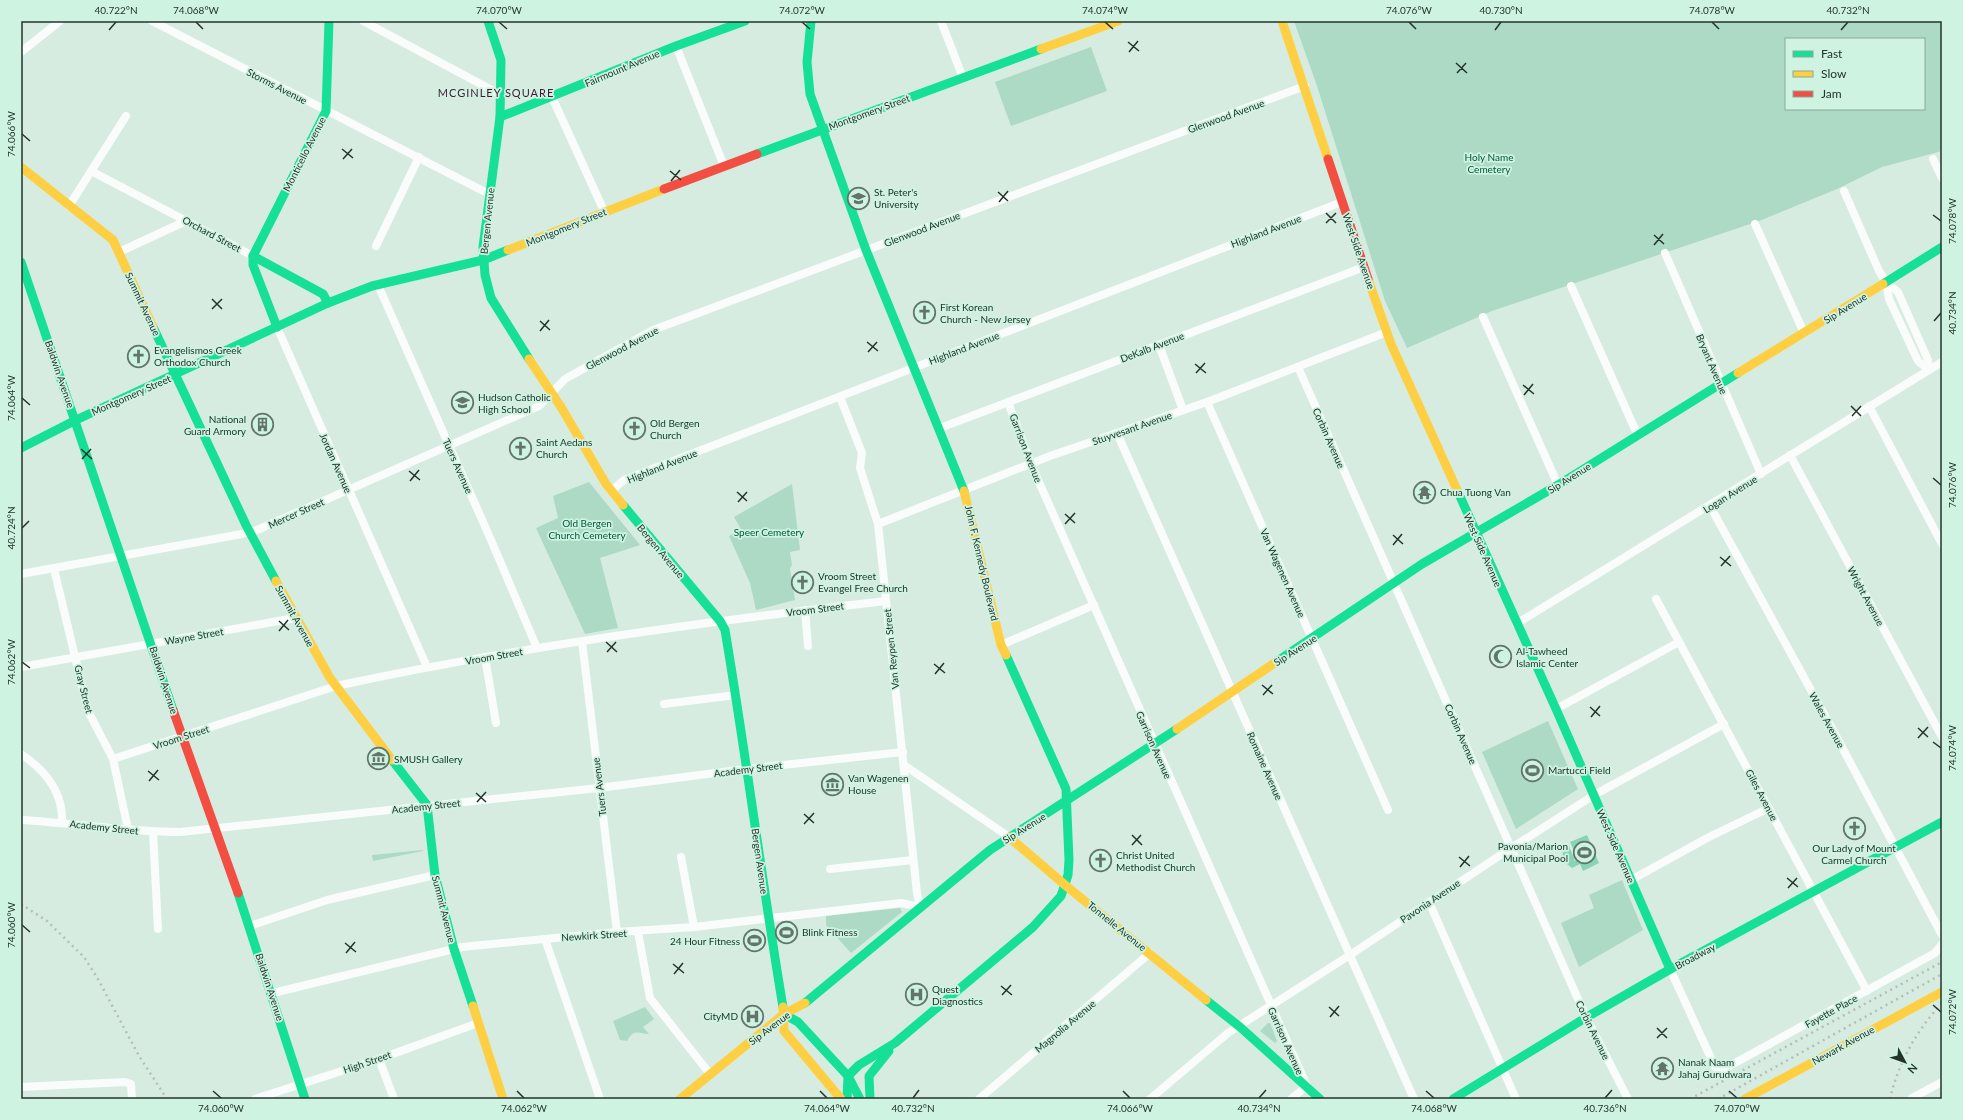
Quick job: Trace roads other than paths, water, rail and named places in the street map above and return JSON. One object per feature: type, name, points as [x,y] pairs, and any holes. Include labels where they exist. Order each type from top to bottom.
[{"type":"street","points":[[21,52],[60,21]]},
{"type":"street","name":"Storms Avenue","points":[[152,21],[489,194]]},
{"type":"street","name":"Monticello Avenue","points":[[253,256],[326,111],[329,21]]},
{"type":"street","points":[[363,21],[501,95]]},
{"type":"street","name":"Bergen Avenue","points":[[488,21],[501,60],[500,117],[483,238],[483,260],[491,298],[505,323],[551,393],[611,490],[720,621],[725,630],[736,695],[768,919],[784,1014],[784,1031],[841,1099]]},
{"type":"street","name":"Fairmount Avenue","points":[[500,117],[676,46],[745,21]]},
{"type":"street","name":"John F. Kennedy Boulevard","points":[[811,21],[807,62],[810,94],[866,250],[940,428],[964,490],[1001,645],[1066,789],[1067,800],[1069,860],[1068,875],[1061,896],[1033,927],[895,1043],[860,1065],[848,1076]]},
{"type":"street","points":[[941,21],[962,78]]},
{"type":"street","name":"Montgomery Street","points":[[21,448],[76,420],[176,375],[328,303],[378,285],[483,260],[604,211],[1118,21]]},
{"type":"street","name":"West Side Avenue","points":[[1282,21],[1386,332],[1715,1067]]},
{"type":"street","points":[[676,46],[724,166]]},
{"type":"street","name":"Glenwood Avenue","points":[[551,393],[564,379],[653,330],[1305,86]]},
{"type":"street","points":[[552,97],[604,211]]},
{"type":"street","points":[[69,206],[126,116]]},
{"type":"street","points":[[376,246],[419,158]]},
{"type":"street","points":[[1933,159],[1942,178]]},
{"type":"street","name":"Summit Avenue","points":[[22,168],[113,240],[250,532],[296,618],[330,678],[427,805],[435,875],[454,949],[504,1099]]},
{"type":"street","name":"Orchard Street","points":[[91,171],[323,294],[328,303]]},
{"type":"street","points":[[1844,191],[1886,282],[1898,292],[1928,360],[1929,370]]},
{"type":"street","name":"Highland Avenue","points":[[611,490],[624,480],[1342,202]]},
{"type":"street","points":[[119,252],[186,221]]},
{"type":"street","points":[[1755,224],[1804,333]]},
{"type":"street","name":"Sip Avenue","points":[[680,1099],[784,1014],[803,1005],[920,907],[1009,837],[1154,744],[1434,557],[1558,485],[1942,247]]},
{"type":"street","name":"Bryant Avenue","points":[[1665,253],[1761,474]]},
{"type":"street","name":"Jordan Avenue","points":[[253,256],[253,265],[277,327],[427,667]]},
{"type":"street","name":"Baldwin Avenue","points":[[21,262],[76,420],[182,736],[250,926],[306,1099]]},
{"type":"street","name":"DeKalb Avenue","points":[[940,428],[1364,267]]},
{"type":"street","name":"Tuers Avenue","points":[[378,285],[537,648]]},
{"type":"street","points":[[1571,286],[1638,436]]},
{"type":"street","points":[[1483,317],[1558,485]]},
{"type":"street","name":"Stuyvesant Avenue","points":[[878,524],[1031,464],[1207,402],[1386,332]]},
{"type":"street","points":[[1159,345],[1184,410]]},
{"type":"street","name":"Logan Avenue","points":[[1516,624],[1942,362]]},
{"type":"street","name":"Corbin Avenue","points":[[1298,367],[1586,1017],[1628,1099]]},
{"type":"street","name":"Mercer Street","points":[[21,574],[250,532],[539,406],[551,393]]},
{"type":"street","name":"Van Reypen Street","points":[[840,397],[862,453],[860,468],[878,524],[903,752],[913,860],[920,907]]},
{"type":"street","name":"Garrison Avenue","points":[[1008,402],[1031,464],[1306,1086]]},
{"type":"street","name":"Van Wagenen Avenue","points":[[1207,402],[1388,810]]},
{"type":"street","points":[[1869,406],[1942,544]]},
{"type":"street","name":"Romaine Avenue","points":[[1116,433],[1414,1099]]},
{"type":"street","name":"Wright Avenue","points":[[1790,455],[1942,737]]},
{"type":"street","name":"Wales Avenue","points":[[1710,506],[1942,935]]},
{"type":"street","name":"Gray Street","points":[[54,568],[88,712],[113,759],[128,829]]},
{"type":"street","name":"Giles Avenue","points":[[1656,599],[1867,991]]},
{"type":"street","name":"Vroom Street","points":[[113,759],[336,686],[427,667],[537,648],[720,621],[886,601]]},
{"type":"street","points":[[1001,645],[1094,605]]},
{"type":"street","points":[[804,610],[808,646]]},
{"type":"street","name":"Wayne Street","points":[[21,667],[296,618]]},
{"type":"street","name":"Tuers Avenue","points":[[582,641],[598,788],[617,932]]},
{"type":"street","points":[[1556,709],[1679,642]]},
{"type":"street","points":[[485,657],[496,723]]},
{"type":"street","points":[[664,704],[736,695]]},
{"type":"street","name":"Pavonia Avenue","points":[[1150,1099],[1228,1033],[1240,1027],[1511,848],[1594,795],[1724,724]]},
{"type":"street","name":"Academy Street","points":[[21,820],[62,822],[152,832],[180,832],[598,788],[746,769],[903,752]]},
{"type":"street","points":[[21,754],[36,764],[49,778],[57,795],[62,814],[62,822]]},
{"type":"street","name":"Tonnelle Avenue","points":[[904,765],[1009,837],[1064,886],[1150,953],[1240,1027],[1320,1099]]},
{"type":"street","points":[[1631,880],[1709,837],[1769,808]]},
{"type":"street","name":"Broadway","points":[[1453,1099],[1503,1070],[1586,1017],[1670,969],[1942,822]]},
{"type":"street","points":[[152,832],[158,929]]},
{"type":"street","points":[[682,857],[694,928]]},
{"type":"street","points":[[830,869],[913,860]]},
{"type":"street","points":[[250,926],[327,900],[435,875]]},
{"type":"street","points":[[1429,902],[1516,1099]]},
{"type":"street","name":"Newkirk Street","points":[[272,994],[454,949],[617,932],[694,928],[901,903],[920,907]]},
{"type":"street","points":[[638,932],[650,998],[710,1074]]},
{"type":"street","points":[[545,939],[600,1099]]},
{"type":"street","name":"Fayette Place","points":[[1715,1067],[1724,1069],[1934,953],[1942,944]]},
{"type":"street","name":"Magnolia Avenue","points":[[979,1099],[1150,953]]},
{"type":"street","name":"Newark Avenue","points":[[1745,1099],[1942,992]]},
{"type":"street","points":[[784,1014],[798,1022],[848,1076],[860,1099]]},
{"type":"street","name":"High Street","points":[[255,1099],[379,1059],[478,1024]]},
{"type":"street","name":"John F. Kennedy Boulevard","points":[[870,1099],[869,1076],[895,1043]]},
{"type":"street","points":[[379,1059],[394,1099]]},
{"type":"street","points":[[847,1099],[848,1076]]},
{"type":"street","points":[[21,1087],[125,1082],[132,1084],[132,1099]]},
{"type":"street","points":[[1912,1098],[1942,1082]]},
{"type":"street","points":[[1291,1099],[1306,1086]]},
{"type":"railway","points":[[21,904],[47,921],[84,957],[98,979],[139,1056],[167,1099]]},
{"type":"railway","points":[[1690,1099],[1942,962]]},
{"type":"railway","points":[[1718,1099],[1942,974]]},
{"type":"railway","points":[[1890,1099],[1903,1060],[1924,1024],[1942,1003]]},
{"type":"place","name":"St. Peter's University","points":[[858,198]]},
{"type":"place","name":"First Korean Church - New Jersey","points":[[925,313]]},
{"type":"place","name":"Evangelismos Greek Orthodox Church","points":[[138,356]]},
{"type":"place","name":"Hudson Catholic High School","points":[[463,403]]},
{"type":"place","name":"National Guard Armory","points":[[262,425]]},
{"type":"place","name":"Old Bergen Church","points":[[634,429]]},
{"type":"place","name":"Saint Aedans Church","points":[[520,448]]},
{"type":"place","name":"Chua Tuong Van","points":[[1424,492]]},
{"type":"place","name":"Vroom Street Evangel Free Church","points":[[802,582]]},
{"type":"place","name":"Al-Tawheed Islamic Center","points":[[1500,657]]},
{"type":"place","name":"SMUSH Gallery","points":[[379,759]]},
{"type":"place","name":"Martucci Field","points":[[1533,770]]},
{"type":"place","name":"Van Wagenen House","points":[[833,784]]},
{"type":"place","name":"Our Lady of Mount Carmel Church","points":[[1854,828]]},
{"type":"place","name":"Pavonia/Marion Municipal Pool","points":[[1584,852]]},
{"type":"place","name":"Christ United Methodist Church","points":[[1100,861]]},
{"type":"place","name":"Blink Fitness","points":[[787,932]]},
{"type":"place","name":"24 Hour Fitness","points":[[755,941]]},
{"type":"place","name":"Quest Diagnostics","points":[[916,995]]},
{"type":"place","name":"CityMD","points":[[753,1016]]},
{"type":"place","name":"Nanak Naam Jahaj Gurudwara","points":[[1663,1068]]},
{"type":"district","name":"MCGINLEY SQUARE","points":[[496,93]]},
{"type":"park label","name":"Holy Name Cemetery","points":[[1489,162]]},
{"type":"park label","name":"Old Bergen Church Cemetery","points":[[587,528]]},
{"type":"park label","name":"Speer Cemetery","points":[[769,532]]}]
